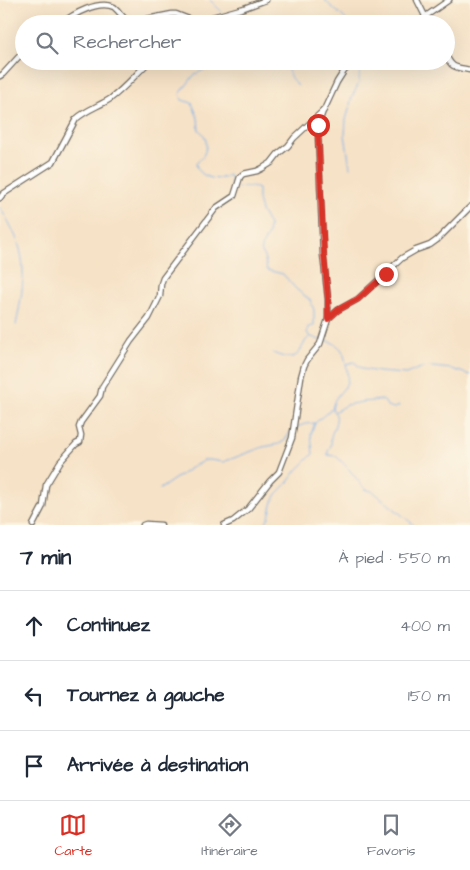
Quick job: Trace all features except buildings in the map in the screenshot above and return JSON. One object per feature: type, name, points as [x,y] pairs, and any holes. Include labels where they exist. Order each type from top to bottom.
[{"type":"street","points":[[219,15],[266,0]]},
{"type":"street","points":[[417,0],[425,15]]},
{"type":"street","points":[[427,15],[449,0]]},
{"type":"street","points":[[72,15],[86,7],[98,4],[112,6],[121,15]]},
{"type":"street","points":[[0,76],[15,61]]},
{"type":"street","points":[[455,67],[470,70]]},
{"type":"street","points":[[0,198],[3,194],[52,162],[76,119],[110,99],[140,70]]},
{"type":"street","points":[[224,525],[248,509],[279,472],[292,438],[304,366],[320,344],[328,319],[318,125],[338,82],[346,70]]},
{"type":"street","points":[[33,525],[43,506],[46,485],[60,462],[80,442],[80,422],[100,396],[102,387],[148,318],[160,296],[163,278],[216,208],[234,196],[240,177],[243,174],[257,171],[270,163],[324,110]]},
{"type":"street","points":[[328,319],[338,310],[358,299],[402,258],[437,240],[470,207]]},
{"type":"street","points":[[143,525],[161,525]]},
{"type":"waterway","points":[[210,0],[222,12]]},
{"type":"waterway","points":[[325,0],[342,15]]},
{"type":"waterway","points":[[204,70],[194,75],[180,94],[182,100],[192,103],[198,118],[199,130],[204,136],[206,143],[202,157],[196,164],[197,168],[209,178],[217,179],[229,175],[231,186],[234,189]]},
{"type":"waterway","points":[[288,70],[291,78],[298,86]]},
{"type":"waterway","points":[[350,167],[345,135],[346,120],[352,97],[359,83],[360,70]]},
{"type":"waterway","points":[[238,188],[253,187],[258,189],[261,211],[269,225],[268,235],[261,247],[267,270],[283,274],[296,289],[310,300],[314,310],[314,326],[308,327],[307,332],[309,336],[320,340]]},
{"type":"waterway","points":[[0,208],[16,238],[23,264],[22,292],[16,325]]},
{"type":"waterway","points":[[273,353],[284,357],[295,356],[309,337]]},
{"type":"waterway","points":[[324,340],[333,343],[341,349],[347,375],[346,385],[334,402],[333,410],[336,420],[328,455],[336,456],[365,489],[374,492],[414,525]]},
{"type":"waterway","points":[[346,364],[354,362],[362,369],[379,372],[406,374],[420,368],[433,367],[452,369],[470,375]]},
{"type":"waterway","points":[[334,412],[346,405],[382,400],[387,406],[394,408],[399,406]]},
{"type":"waterway","points":[[264,525],[269,517],[277,494],[313,454],[311,434],[315,423],[331,409]]},
{"type":"waterway","points":[[294,428],[315,423]]},
{"type":"waterway","points":[[160,489],[205,460],[223,462],[263,447],[279,444],[284,441],[291,431]]},
{"type":"route","points":[[318,125],[328,319],[338,310],[358,299],[386,274]]}]
